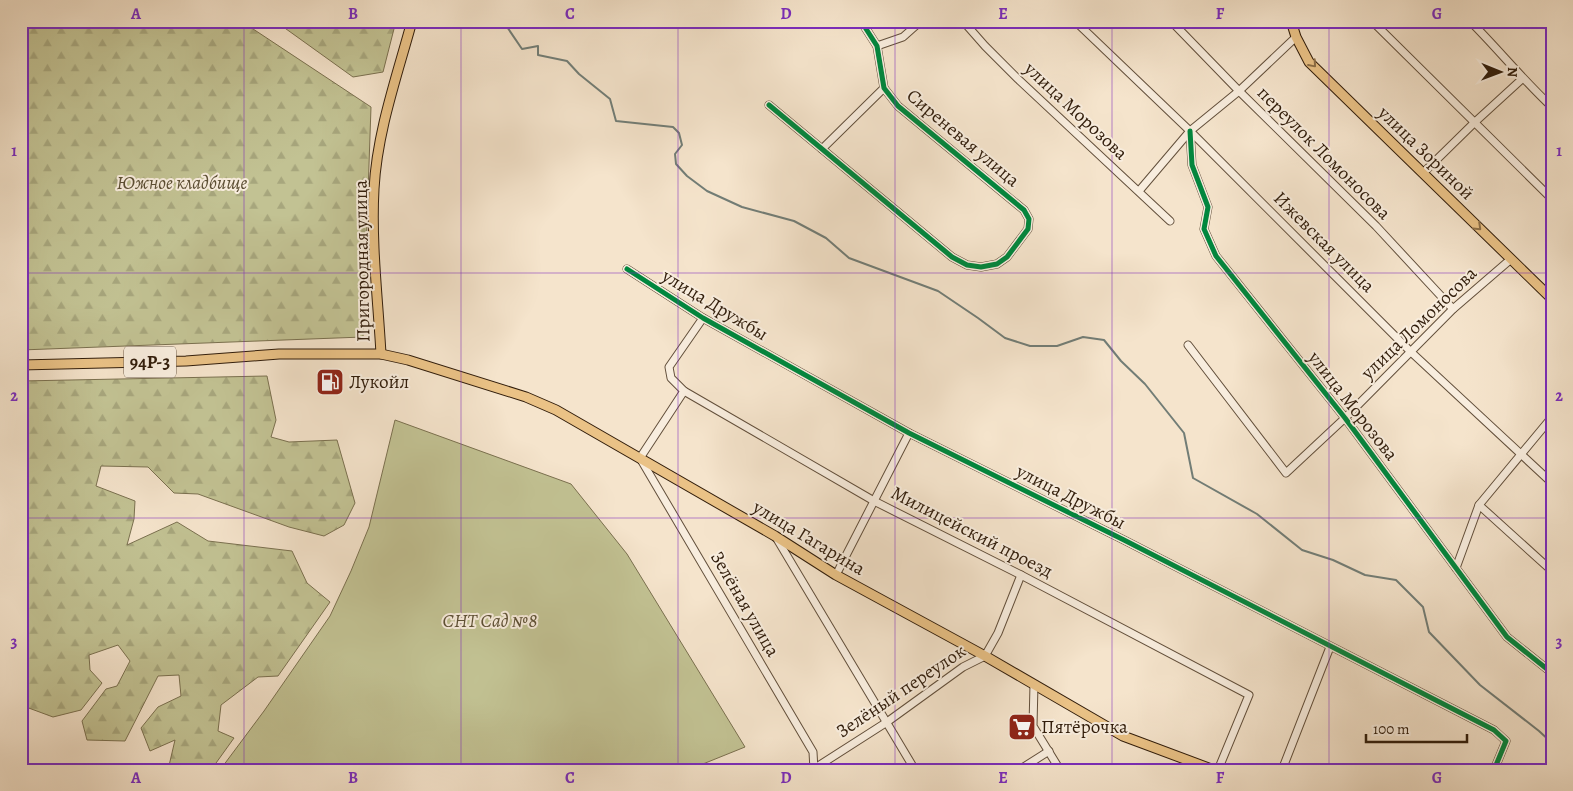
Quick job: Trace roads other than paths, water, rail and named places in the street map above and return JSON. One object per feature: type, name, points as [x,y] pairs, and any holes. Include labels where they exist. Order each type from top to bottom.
[{"type":"main road","name":"Пригородная улица","points":[[381,354],[374,239],[374,189],[379,150],[412,21]]},
{"type":"main road","name":"улица Зориной","points":[[1291,21],[1296,38],[1309,62],[1552,299]]},
{"type":"main road","name":"94Р-3","points":[[21,365],[186,361],[279,354],[381,354]]},
{"type":"main road","name":"улица Гагарина","points":[[381,354],[408,360],[526,396],[556,410],[776,536],[836,575],[985,656],[1123,736],[1214,770]]},
{"type":"street","points":[[769,105],[822,149],[884,88],[877,46],[861,21]]},
{"type":"street","points":[[877,46],[903,37],[921,21]]},
{"type":"street","name":"улица Морозова","points":[[963,21],[984,46],[1018,79],[1170,221]]},
{"type":"street","name":"Ижевская улица","points":[[1075,21],[1190,131],[1410,352],[1552,483]]},
{"type":"street","name":"переулок Ломоносова","points":[[1171,21],[1376,226],[1453,309]]},
{"type":"street","points":[[1372,21],[1552,199]]},
{"type":"street","points":[[1470,21],[1497,48],[1522,78],[1552,107]]},
{"type":"street","points":[[1139,191],[1190,131],[1239,91],[1296,38]]},
{"type":"street","points":[[1423,174],[1522,78]]},
{"type":"street","name":"Сиреневая улица","points":[[822,149],[952,257],[967,265],[981,267],[996,264],[1007,257],[1028,229],[1029,219],[1024,210],[898,106],[884,88]]},
{"type":"street","name":"улица Морозова","points":[[1190,131],[1192,165],[1208,207],[1204,229],[1216,256],[1345,418],[1507,637],[1552,673]]},
{"type":"street","name":"улица Ломоносова","points":[[1188,345],[1286,473],[1345,418],[1453,309],[1511,259]]},
{"type":"street","name":"улица Дружбы","points":[[627,269],[703,318],[909,433],[1124,540],[1494,730],[1506,741],[1494,770]]},
{"type":"street","points":[[640,458],[684,391],[671,378],[669,367],[703,318]]},
{"type":"street","name":"Милицейский проезд","points":[[684,391],[874,501],[1021,575],[1249,695],[1218,770]]},
{"type":"street","points":[[1456,568],[1479,505],[1552,417]]},
{"type":"street","points":[[836,575],[909,433]]},
{"type":"street","name":"Зелёная улица","points":[[640,458],[813,752],[813,769]]},
{"type":"street","points":[[1479,505],[1552,571]]},
{"type":"street","points":[[776,536],[915,770]]},
{"type":"street","name":"Зелёный переулок","points":[[813,769],[887,722],[963,667],[985,656],[998,633],[1021,575]]},
{"type":"street","points":[[1282,770],[1330,647]]},
{"type":"street","points":[[1034,684],[1033,726],[1060,770]]},
{"type":"street","points":[[1019,770],[1049,751]]},
{"type":"waterway","points":[[402,21],[409,23]]},
{"type":"waterway","points":[[414,24],[422,26],[428,21]]},
{"type":"waterway","points":[[503,21],[522,49],[538,46],[538,55],[567,61],[579,74],[610,99],[616,121],[673,127],[679,133],[682,145],[675,154],[676,164],[687,176],[707,191],[742,207],[794,221],[826,238],[849,258],[938,291],[1005,338],[1030,346],[1057,346],[1083,337],[1104,340],[1121,361],[1145,384],[1184,433],[1193,478],[1257,514],[1302,550],[1333,560],[1365,575],[1396,580],[1423,607],[1429,632],[1480,685],[1552,743]]},
{"type":"place","name":"Лукойл","points":[[330,382]]},
{"type":"place","name":"Пятёрочка","points":[[1022,727]]},
{"type":"park label","name":"Южное кладбище","points":[[182,183]]},
{"type":"park label","name":"СНТ Сад №8","points":[[490,621]]}]
